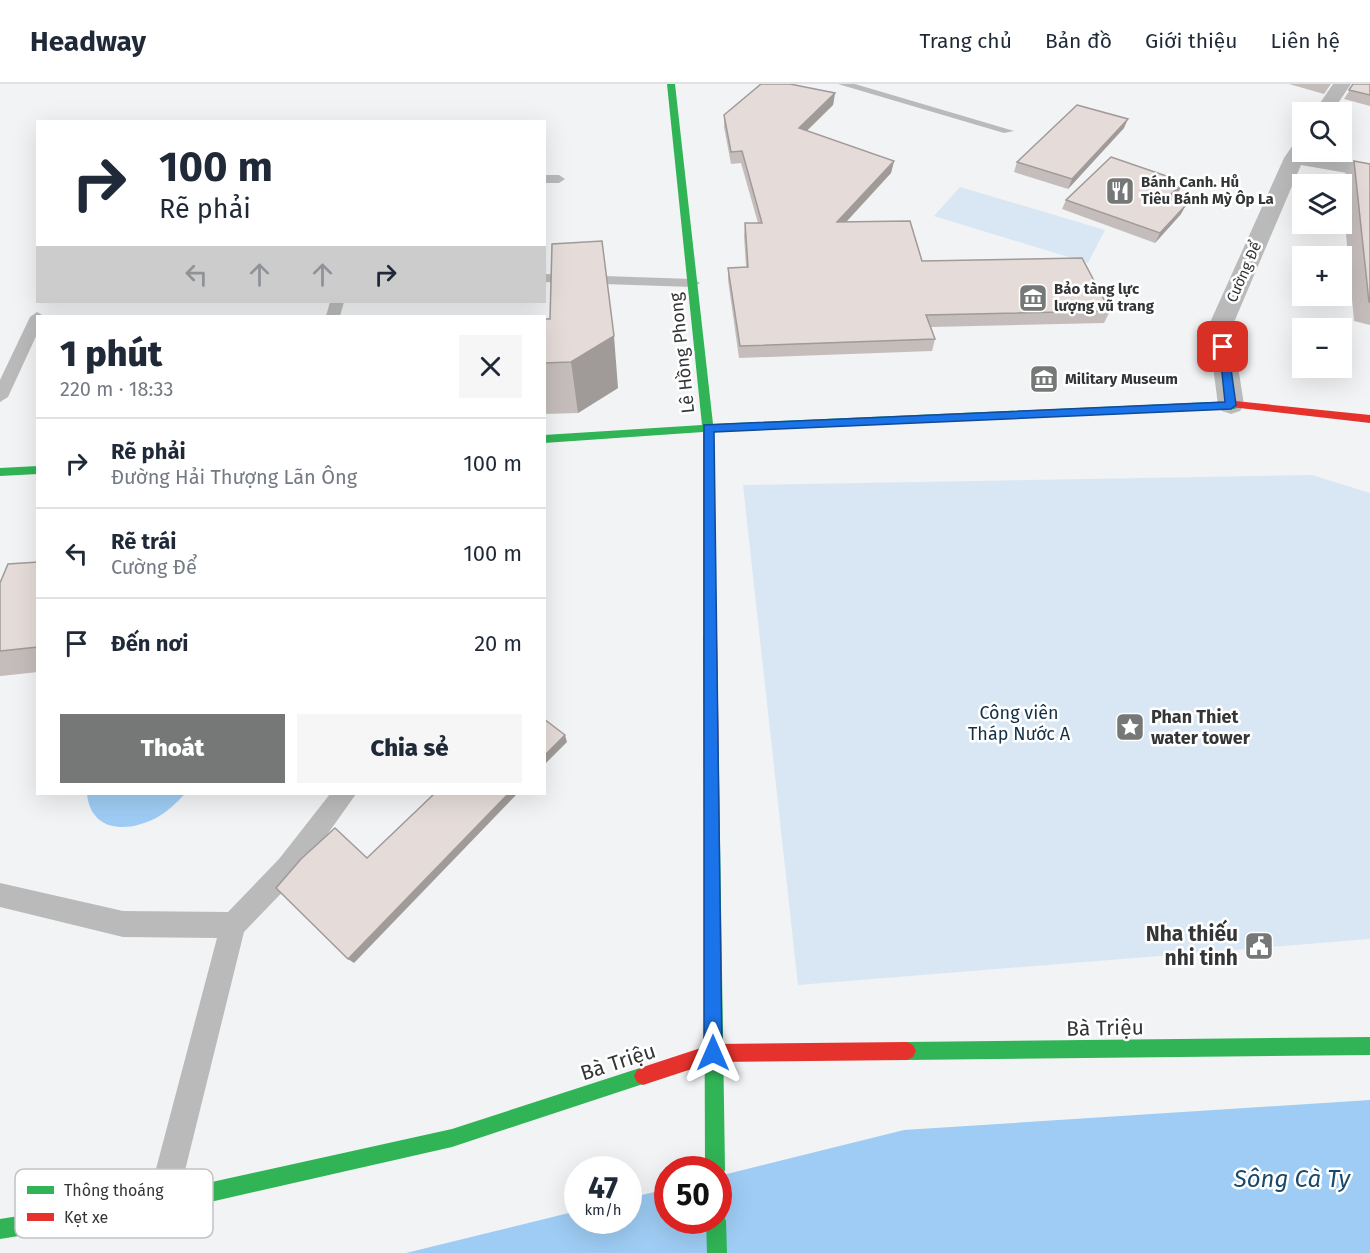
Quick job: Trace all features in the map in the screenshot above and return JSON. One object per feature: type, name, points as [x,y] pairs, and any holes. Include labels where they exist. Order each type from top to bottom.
[{"type":"street","name":"Lê Hồng Phong","points":[[671,84],[708,428],[715,1156]]},
{"type":"street","points":[[1330,102],[1342,84]]},
{"type":"street","name":"Cường Để","points":[[1231,405],[1220,327],[1294,162]]},
{"type":"street","points":[[1336,162],[1370,171]]},
{"type":"street","points":[[546,439],[708,428],[1231,405],[1370,419]]},
{"type":"street","points":[[0,472],[36,470]]},
{"type":"street","name":"Bà Triệu","points":[[213,1192],[452,1138],[713,1053],[1370,1047]]},
{"type":"street","name":"Bà Triệu","points":[[0,1229],[15,1227]]},
{"type":"street","points":[[716,1234],[717,1253]]},
{"type":"lane","points":[[843,84],[1008,131]]},
{"type":"lane","points":[[546,179],[559,179]]},
{"type":"lane","points":[[546,278],[693,283]]},
{"type":"lane","points":[[0,397],[36,319]]},
{"type":"lane","points":[[171,1169],[233,925],[288,868],[343,795]]},
{"type":"lane","points":[[0,895],[123,924],[233,925]]},
{"type":"green space","points":[[960,187],[1105,230],[1088,263],[934,216]]},
{"type":"green space","name":"Công viên Tháp Nước A","points":[[1312,475],[1370,493],[1370,939],[798,985],[743,485]]},
{"type":"water","points":[[87,795],[184,795],[156,818],[134,826],[112,826],[95,816]]},
{"type":"water","name":"Sông Cà Ty","points":[[1370,1100],[1370,1253],[406,1253],[564,1214],[564,1234],[642,1234],[642,1195],[654,1192],[654,1234],[732,1234],[732,1173],[904,1130]]},
{"type":"building","points":[[761,84],[790,84],[835,93],[799,128],[894,161],[837,222],[910,221],[922,261],[1082,258],[1110,311],[926,315],[935,339],[740,346],[728,268],[748,267],[745,223],[762,223],[742,151],[731,152],[724,115]]},
{"type":"building","points":[[1353,84],[1370,84],[1370,95],[1349,90]]},
{"type":"building","points":[[1077,105],[1128,119],[1072,179],[1017,162]]},
{"type":"building","points":[[1111,157],[1184,182],[1167,198],[1186,205],[1160,233],[1066,200]]},
{"type":"building","points":[[1354,161],[1370,164],[1370,302],[1369,302]]},
{"type":"building","points":[[602,241],[614,336],[571,362],[546,363],[546,319],[550,319],[552,244]]},
{"type":"building","points":[[36,562],[36,647],[0,651],[0,583],[8,564]]},
{"type":"building","points":[[546,721],[565,735],[546,754]]},
{"type":"building","points":[[433,795],[507,795],[348,959],[276,888],[301,859],[335,828],[367,858]]},
{"type":"traffic: fast","points":[[671,84],[708,428],[710,636]]},
{"type":"traffic: fast","points":[[546,439],[708,428],[1235,405]]},
{"type":"traffic: fast","points":[[0,472],[36,470]]},
{"type":"traffic: fast","points":[[712,839],[715,1156]]},
{"type":"traffic: fast","points":[[907,1051],[1370,1046]]},
{"type":"traffic: fast","points":[[213,1192],[452,1138],[643,1076]]},
{"type":"traffic: fast","points":[[0,1229],[15,1227]]},
{"type":"traffic: fast","points":[[716,1234],[717,1253]]},
{"type":"traffic: jam","points":[[1235,405],[1370,419]]},
{"type":"traffic: jam","points":[[710,636],[712,839]]},
{"type":"traffic: jam","points":[[643,1076],[713,1053],[907,1051]]},
{"type":"place","name":"Bánh Canh. Hů Tiêu Bánh Mỳ Ôp La","points":[[1120,191]]},
{"type":"place","name":"Bảo tàng lực lượng vũ trang","points":[[1033,298]]},
{"type":"place","name":"Military Museum","points":[[1044,379]]},
{"type":"place","name":"Phan Thiet water tower","points":[[1130,727]]},
{"type":"place","name":"Nha thiếu nhi tinh","points":[[1259,946]]},
{"type":"route","points":[[713,1053],[708,428],[1231,405],[1223,347]]}]
